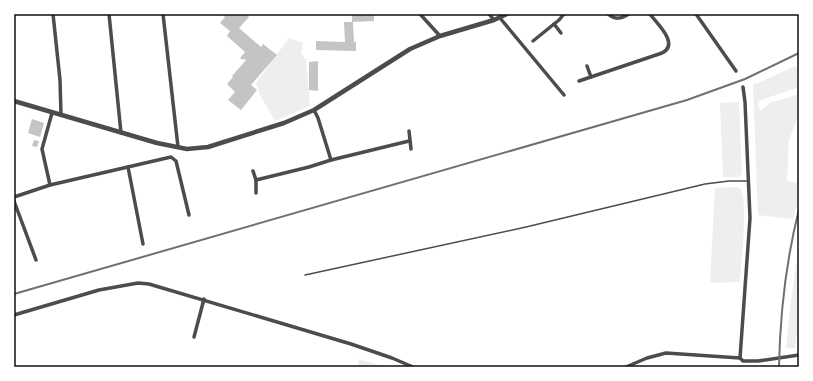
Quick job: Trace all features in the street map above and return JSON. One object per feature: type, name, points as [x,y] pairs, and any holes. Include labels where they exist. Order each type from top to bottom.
[{"type":"street","points":[[53,14],[60,80],[61,115]]},
{"type":"street","points":[[109,14],[121,133]]},
{"type":"street","points":[[163,14],[178,147]]},
{"type":"street","points":[[420,14],[440,36]]},
{"type":"street","points":[[489,14],[494,20]]},
{"type":"street","points":[[14,101],[157,143],[196,149],[215,145],[284,123],[314,110],[410,49],[440,36],[494,20],[507,14]]},
{"type":"street","points":[[534,41],[564,14]]},
{"type":"street","points":[[608,14],[617,19],[623,18],[628,14]]},
{"type":"street","points":[[579,81],[666,51],[669,46],[669,39],[650,14]]},
{"type":"street","points":[[696,14],[736,71]]},
{"type":"street","points":[[500,18],[564,95]]},
{"type":"street","points":[[554,24],[562,33]]},
{"type":"street","points":[[587,66],[591,77]]},
{"type":"street","points":[[740,358],[750,218],[743,87]]},
{"type":"street","points":[[314,110],[318,118],[331,160]]},
{"type":"street","points":[[50,185],[42,149],[52,113]]},
{"type":"street","points":[[409,131],[411,149]]},
{"type":"street","points":[[256,180],[410,141]]},
{"type":"street","points":[[14,197],[50,185],[171,158],[176,161],[189,215]]},
{"type":"street","points":[[128,167],[143,244]]},
{"type":"street","points":[[253,171],[256,180],[256,192]]},
{"type":"street","points":[[14,201],[36,260]]},
{"type":"street","points":[[14,315],[99,290],[138,283],[149,284],[204,299],[351,344],[413,367]]},
{"type":"street","points":[[194,337],[204,299]]},
{"type":"street","points":[[626,367],[651,356],[666,353],[740,358],[743,361],[758,361],[799,355]]},
{"type":"lane","points":[[305,275],[526,227],[705,184],[729,181],[749,181]]},
{"type":"shaded area","points":[[289,38],[303,43],[301,53],[306,60],[310,106],[275,121],[260,95],[256,83]]},
{"type":"shaded area","points":[[796,66],[799,71],[799,87],[758,101],[760,111],[770,103],[799,94],[799,114],[789,140],[787,181],[799,183],[799,198],[793,219],[758,215],[753,85]]},
{"type":"shaded area","points":[[739,102],[742,174],[738,177],[723,177],[720,103]]},
{"type":"shaded area","points":[[736,187],[741,189],[744,208],[744,234],[740,282],[710,283],[715,188]]},
{"type":"shaded area","points":[[799,244],[799,313],[795,348],[786,348],[790,309]]},
{"type":"shaded area","points":[[359,359],[379,365],[379,367],[358,367]]},
{"type":"building","points":[[221,14],[247,14],[249,17],[239,28],[261,47],[263,44],[277,55],[251,85],[257,90],[241,110],[228,100],[235,92],[227,84],[246,60],[240,58],[245,52],[227,36],[230,31],[220,23],[225,17]]},
{"type":"building","points":[[352,14],[374,14],[374,21],[352,22]]},
{"type":"building","points":[[344,22],[353,22],[356,51],[316,50],[316,41],[345,42]]},
{"type":"building","points":[[318,61],[318,91],[309,90],[309,62]]},
{"type":"building","points":[[32,119],[44,123],[40,137],[28,133]]},
{"type":"building","points":[[34,140],[39,141],[37,147],[32,146]]},
{"type":"railway","points":[[14,294],[687,100],[745,79],[799,53]]},
{"type":"railway","points":[[779,367],[784,288],[799,209]]}]
